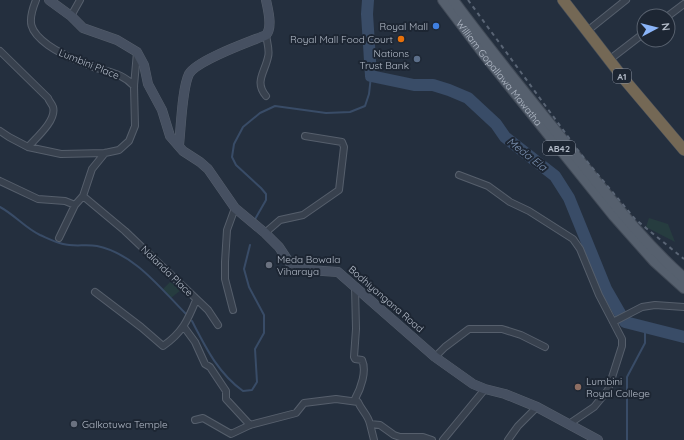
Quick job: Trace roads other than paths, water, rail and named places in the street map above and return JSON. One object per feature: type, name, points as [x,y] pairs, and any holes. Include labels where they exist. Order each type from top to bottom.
[{"type":"highway","name":"A1","points":[[563,0],[586,32],[643,103],[684,150]]},
{"type":"main road","name":"William Gopallawa Mawatha","points":[[443,0],[483,53],[614,216],[654,261],[684,288]]},
{"type":"main road","name":"William Gopallawa Mawatha","points":[[453,0],[489,48],[618,209],[668,265],[684,278]]},
{"type":"street","name":"Lumbini Place","points":[[36,0],[31,12],[31,20],[32,28],[37,37],[60,54],[119,74],[130,81],[134,86]]},
{"type":"street","points":[[0,131],[8,137],[28,147],[61,154],[105,153],[118,150],[129,141],[135,126],[134,86],[137,52],[117,40],[83,28],[71,16],[49,0]]},
{"type":"street","points":[[71,16],[80,0]]},
{"type":"street","points":[[179,145],[185,91],[189,75],[193,69],[204,61],[266,35],[269,32],[269,26],[266,0]]},
{"type":"street","points":[[586,32],[626,0]]},
{"type":"street","points":[[266,35],[269,56],[260,78],[263,92],[266,96]]},
{"type":"street","points":[[609,60],[636,39]]},
{"type":"street","points":[[0,51],[48,98],[53,106],[53,115],[47,126],[28,147]]},
{"type":"street","name":"Bodhiyangana Road","points":[[137,52],[144,65],[148,84],[162,110],[170,136],[183,151],[208,169],[235,208],[265,233],[279,247],[289,262],[308,270],[338,272],[435,357],[473,384],[505,394],[537,407],[598,440]]},
{"type":"street","points":[[265,233],[280,220],[303,215],[339,190],[344,146],[342,142],[305,136]]},
{"type":"street","points":[[59,238],[75,205],[83,196],[92,169],[105,153]]},
{"type":"street","points":[[459,174],[488,186],[510,202],[529,211],[573,239],[580,249],[594,283],[615,320],[622,339],[622,346],[608,390],[594,407],[569,424]]},
{"type":"street","points":[[0,181],[38,199],[65,201],[75,205]]},
{"type":"street","name":"Nalanda Place","points":[[83,196],[125,231],[196,300],[184,328],[163,346],[141,326],[95,292]]},
{"type":"street","points":[[233,310],[225,279],[225,262],[227,230],[235,208]]},
{"type":"street","points":[[355,287],[356,330],[354,357],[355,359],[362,360],[364,365],[360,390],[356,399],[362,410],[368,415],[374,440]]},
{"type":"street","points":[[196,300],[208,310],[218,325]]},
{"type":"street","points":[[615,320],[642,307],[655,305],[684,308]]},
{"type":"street","points":[[184,328],[195,342],[205,364],[210,367],[226,391],[226,399],[250,425]]},
{"type":"street","points":[[435,357],[445,347],[469,329],[502,329],[521,335],[545,347]]},
{"type":"street","points":[[442,440],[485,389]]},
{"type":"street","points":[[195,420],[203,418],[231,434],[250,425],[296,413],[304,403],[336,399],[358,402]]},
{"type":"street","points":[[508,440],[518,426],[537,407]]},
{"type":"street","points":[[370,424],[380,425],[394,435],[400,437],[423,436],[432,440]]},
{"type":"waterway","name":"Meda Ela","points":[[368,0],[367,14],[371,76],[414,85],[433,85],[468,98],[496,124],[505,137],[555,176],[569,198],[606,289],[625,322],[684,337]]},
{"type":"waterway","points":[[254,221],[266,200],[266,194],[236,165],[232,157],[234,144],[243,127],[260,113],[275,106],[326,113],[350,112],[365,106],[369,94],[371,76]]},
{"type":"waterway","points":[[0,207],[35,232],[54,241],[67,245],[97,246],[111,250],[123,256],[146,273],[186,314]]},
{"type":"waterway","points":[[192,321],[213,359],[226,376],[243,391],[252,390],[257,382],[255,349],[264,333],[264,315],[249,287],[244,269],[250,245]]},
{"type":"waterway","points":[[627,440],[627,377],[645,343],[645,328]]},
{"type":"railway","points":[[468,0],[580,153],[635,219],[684,259]]},
{"type":"place","name":"Royal Mall","points":[[436,26]]},
{"type":"place","name":"Royal Mall Food Court","points":[[401,39]]},
{"type":"place","name":"Nations Trust Bank","points":[[417,59]]},
{"type":"place","name":"Meda Bowala Viharaya","points":[[269,265]]},
{"type":"place","name":"Lumbini Royal College","points":[[578,387]]},
{"type":"place","name":"Galkotuwa Temple","points":[[74,424]]}]
